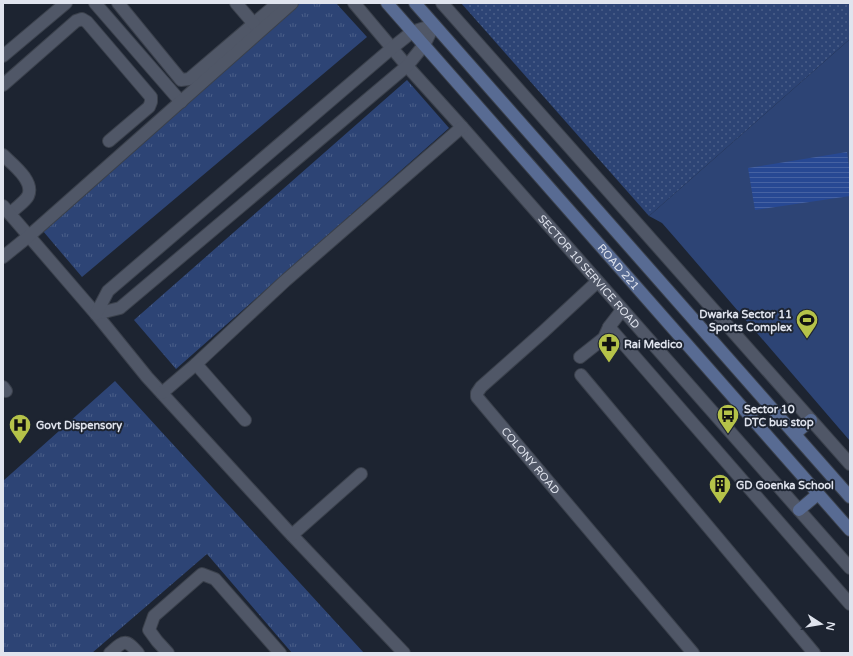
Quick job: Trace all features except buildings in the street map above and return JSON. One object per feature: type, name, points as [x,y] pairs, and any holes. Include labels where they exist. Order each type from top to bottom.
[{"type":"main road","name":"ROAD 221","points":[[387,3],[850,530]]},
{"type":"main road","name":"ROAD 221","points":[[415,3],[850,497]]},
{"type":"main road","points":[[795,434],[811,420]]},
{"type":"main road","points":[[800,510],[818,494]]},
{"type":"street","points":[[3,56],[66,3]]},
{"type":"street","points":[[95,3],[181,102]]},
{"type":"street","points":[[105,14],[117,3],[181,80],[185,80],[190,79],[278,3]]},
{"type":"street","points":[[236,3],[254,24]]},
{"type":"street","points":[[3,257],[29,236],[292,3]]},
{"type":"street","name":"SECTOR 10 SERVICE ROAD","points":[[354,3],[407,66],[850,568]]},
{"type":"street","points":[[442,3],[850,464]]},
{"type":"street","points":[[3,85],[76,21],[82,19],[151,97],[152,102],[149,106],[109,142]]},
{"type":"street","points":[[96,314],[108,291],[392,48],[412,32],[434,25]]},
{"type":"street","points":[[96,314],[120,308],[407,66],[424,46],[434,25]]},
{"type":"street","points":[[162,393],[196,364],[286,281],[462,127]]},
{"type":"street","points":[[3,155],[24,176],[29,188],[28,196],[6,210],[96,314],[147,377],[292,535],[404,653]]},
{"type":"street","name":"COLONY ROAD","points":[[597,282],[480,387],[477,397],[693,653]]},
{"type":"street","points":[[580,357],[604,338],[622,310]]},
{"type":"street","points":[[610,327],[850,604]]},
{"type":"street","points":[[196,364],[245,420]]},
{"type":"street","points":[[581,375],[814,653]]},
{"type":"street","points":[[292,535],[361,474]]},
{"type":"street","points":[[168,653],[149,630],[154,616],[202,574],[215,579],[280,653]]},
{"type":"street","points":[[110,653],[122,642],[130,644],[138,653]]},
{"type":"green space","points":[[297,3],[336,3],[367,37],[82,277],[37,224]]},
{"type":"green space","points":[[461,3],[850,3],[850,39],[649,216]]},
{"type":"green space","name":"Dwarka Sector 11 Sports Complex","points":[[850,39],[850,441],[662,223],[649,216]]},
{"type":"green space","points":[[407,80],[449,128],[176,369],[134,320]]},
{"type":"green space","points":[[115,381],[364,653],[292,653],[207,554],[92,653],[3,653],[3,481]]},
{"type":"shaded area","points":[[847,152],[850,174],[850,196],[755,210],[748,168]]},
{"type":"place","name":"Dwarka Sector 11 Sports Complex","points":[[807,340]]},
{"type":"place","name":"Rai Medico","points":[[609,364]]},
{"type":"place","name":"Sector 10 DTC bus stop","points":[[728,434]]},
{"type":"place","name":"Govt Dispensory","points":[[20,444]]},
{"type":"place","name":"GD Goenka School","points":[[720,504]]}]
